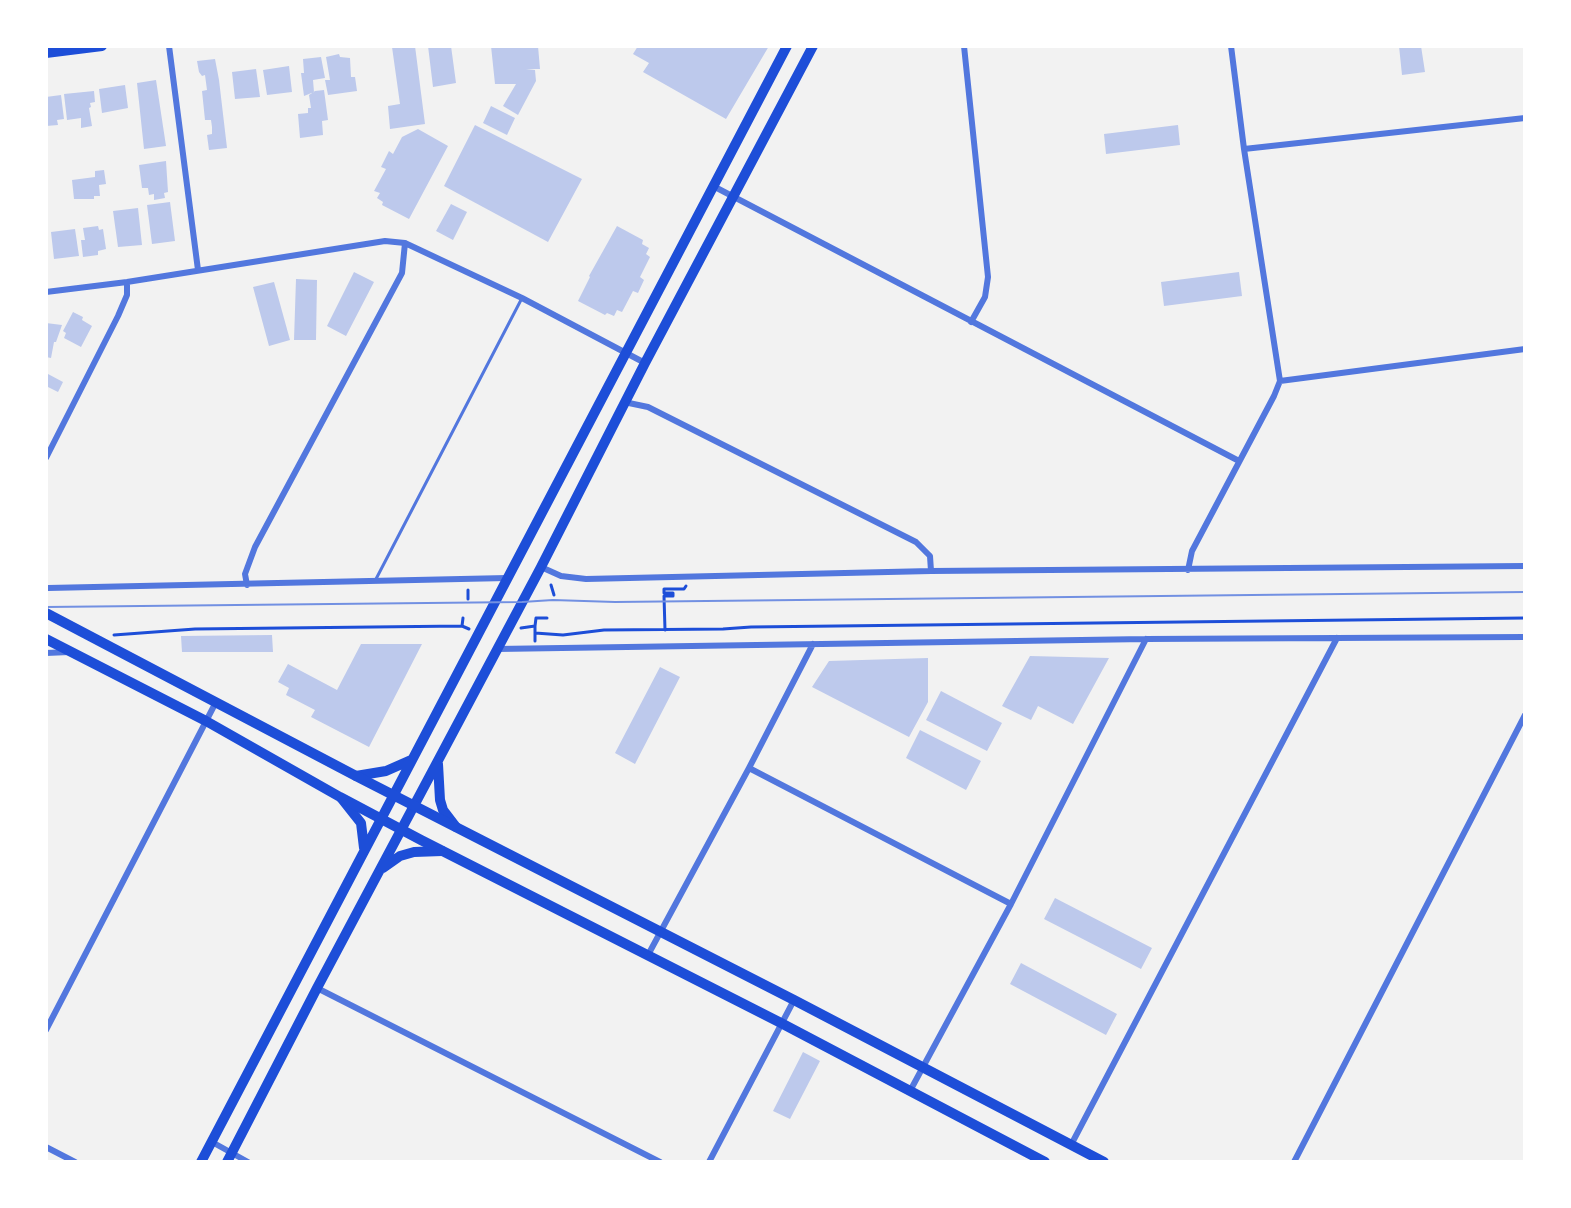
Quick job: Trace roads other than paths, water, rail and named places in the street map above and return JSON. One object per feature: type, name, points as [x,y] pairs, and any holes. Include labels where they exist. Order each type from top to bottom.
[{"type":"main road","points":[[46,53],[102,46]]},
{"type":"main road","points":[[201,1162],[787,46]]},
{"type":"main road","points":[[230,1158],[813,46]]},
{"type":"main road","points":[[46,613],[1104,1162]]},
{"type":"main road","points":[[46,639],[206,721],[442,851],[781,1023],[1042,1161]]},
{"type":"main road","points":[[356,776],[377,774],[413,759]]},
{"type":"main road","points":[[438,762],[440,800],[443,810],[456,827]]},
{"type":"main road","points":[[340,797],[361,823],[365,850]]},
{"type":"main road","points":[[382,869],[400,856],[442,851]]},
{"type":"street","points":[[169,46],[198,270]]},
{"type":"street","points":[[964,46],[988,277],[985,297],[971,322]]},
{"type":"street","points":[[1188,570],[1192,551],[1280,381],[1231,46]]},
{"type":"street","points":[[1244,149],[1525,118]]},
{"type":"street","points":[[713,186],[1239,461]]},
{"type":"street","points":[[46,292],[385,241],[405,243],[522,298],[645,363]]},
{"type":"street","points":[[247,585],[245,574],[255,547],[402,273],[405,243]]},
{"type":"street","points":[[46,458],[118,316],[127,295],[127,282]]},
{"type":"street","points":[[1280,381],[1525,349]]},
{"type":"street","points":[[624,402],[648,407],[916,542],[930,556],[931,571]]},
{"type":"street","points":[[541,567],[561,576],[586,579],[931,571],[1525,566]]},
{"type":"street","points":[[48,588],[507,578]]},
{"type":"street","points":[[496,649],[1146,639],[1525,637]]},
{"type":"street","points":[[1071,1145],[1337,638]]},
{"type":"street","points":[[910,1091],[1011,904],[1146,639]]},
{"type":"street","points":[[648,955],[813,644]]},
{"type":"street","points":[[46,653],[73,651]]},
{"type":"street","points":[[46,1030],[216,702]]},
{"type":"street","points":[[1294,1162],[1525,715]]},
{"type":"street","points":[[749,768],[1011,904]]},
{"type":"street","points":[[317,988],[660,1162]]},
{"type":"street","points":[[709,1162],[794,1000]]},
{"type":"street","points":[[212,1142],[230,1158],[248,1162]]},
{"type":"street","points":[[46,1147],[75,1162]]},
{"type":"lane","points":[[376,580],[522,298]]},
{"type":"tram line","points":[[46,607],[1525,592]]}]
